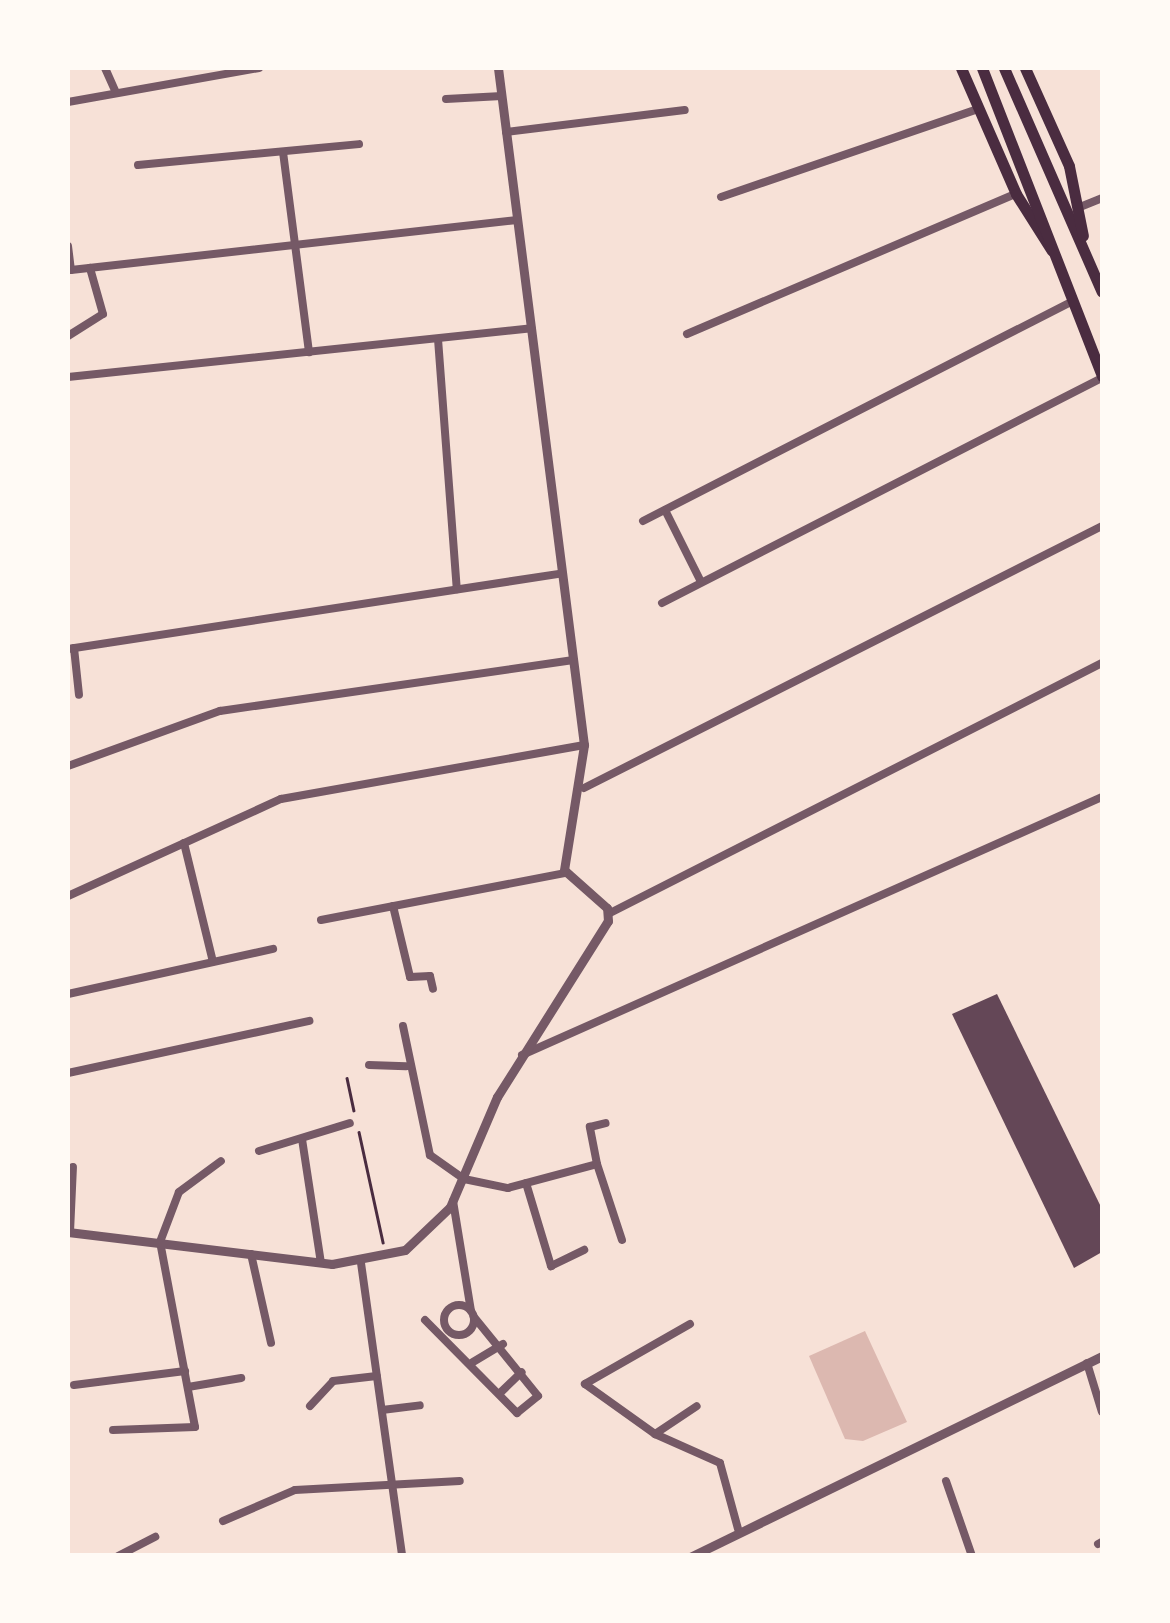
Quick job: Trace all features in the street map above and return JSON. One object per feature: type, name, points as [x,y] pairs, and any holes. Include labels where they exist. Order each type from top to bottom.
[{"type":"main road","points":[[961,68],[1016,194],[1058,259]]},
{"type":"main road","points":[[982,68],[1043,211],[1102,377]]},
{"type":"main road","points":[[1004,68],[1102,292]]},
{"type":"main road","points":[[1026,70],[1080,208],[1084,246]]},
{"type":"street","points":[[105,68],[116,93]]},
{"type":"street","points":[[68,102],[256,68]]},
{"type":"street","points":[[498,68],[584,746],[584,788],[565,873]]},
{"type":"street","points":[[1026,70],[1041,68]]},
{"type":"street","points":[[446,99],[502,96]]},
{"type":"street","points":[[506,132],[686,110]]},
{"type":"street","points":[[721,197],[978,110]]},
{"type":"street","points":[[138,165],[359,144]]},
{"type":"street","points":[[283,152],[309,352]]},
{"type":"street","points":[[687,334],[1016,194]]},
{"type":"street","points":[[1080,208],[1102,198]]},
{"type":"street","points":[[68,246],[70,270],[517,220]]},
{"type":"street","points":[[68,336],[103,314],[90,268]]},
{"type":"street","points":[[643,521],[1073,301]]},
{"type":"street","points":[[68,377],[531,328]]},
{"type":"street","points":[[438,339],[457,589]]},
{"type":"street","points":[[662,602],[1102,377]]},
{"type":"street","points":[[665,510],[701,582]]},
{"type":"street","points":[[584,788],[1102,526]]},
{"type":"street","points":[[79,696],[71,649],[562,573]]},
{"type":"street","points":[[68,766],[220,711],[573,660]]},
{"type":"street","points":[[73,1167],[69,1232],[321,1262],[361,1263],[386,1258],[420,1241],[453,1201],[521,1056],[610,912],[1102,663]]},
{"type":"street","points":[[68,896],[281,799],[584,746]]},
{"type":"street","points":[[521,1056],[1102,798]]},
{"type":"street","points":[[184,843],[213,962]]},
{"type":"street","points":[[565,873],[610,912]]},
{"type":"street","points":[[320,920],[565,873]]},
{"type":"street","points":[[393,906],[410,977],[430,976],[433,990]]},
{"type":"street","points":[[68,994],[273,949]]},
{"type":"street","points":[[68,1073],[309,1022]]},
{"type":"street","points":[[403,1026],[406,1066],[430,1155],[464,1179],[526,1183],[597,1164]]},
{"type":"street","points":[[368,1066],[406,1066]]},
{"type":"street","points":[[259,1151],[350,1123]]},
{"type":"street","points":[[606,1124],[590,1127],[597,1164],[622,1240]]},
{"type":"street","points":[[302,1139],[321,1262]]},
{"type":"street","points":[[112,1430],[194,1427],[160,1242],[178,1192],[221,1161]]},
{"type":"street","points":[[526,1183],[551,1266],[584,1250]]},
{"type":"street","points":[[425,1320],[466,1335],[473,1314],[453,1201]]},
{"type":"street","points":[[252,1254],[271,1343]]},
{"type":"street","points":[[361,1263],[402,1556]]},
{"type":"street","points":[[452,1306],[473,1314],[502,1344],[538,1396],[518,1413],[442,1329],[452,1306]]},
{"type":"street","points":[[690,1324],[584,1384],[655,1434],[720,1463],[738,1528]]},
{"type":"street","points":[[473,1362],[502,1344]]},
{"type":"street","points":[[692,1556],[738,1528],[1102,1356]]},
{"type":"street","points":[[1086,1363],[1102,1412]]},
{"type":"street","points":[[74,1385],[185,1371]]},
{"type":"street","points":[[500,1393],[522,1372]]},
{"type":"street","points":[[310,1406],[333,1381],[377,1376]]},
{"type":"street","points":[[188,1387],[240,1378]]},
{"type":"street","points":[[382,1410],[420,1405]]},
{"type":"street","points":[[655,1434],[697,1406]]},
{"type":"street","points":[[222,1521],[295,1490],[460,1481]]},
{"type":"street","points":[[946,1481],[972,1556]]},
{"type":"street","points":[[118,1556],[155,1537]]},
{"type":"path","points":[[347,1078],[386,1258]]},
{"type":"shaded area","points":[[865,1331],[907,1422],[863,1441],[845,1439],[809,1356]]},
{"type":"building","points":[[997,994],[1102,1209],[1102,1252],[1074,1268],[952,1014]]}]
